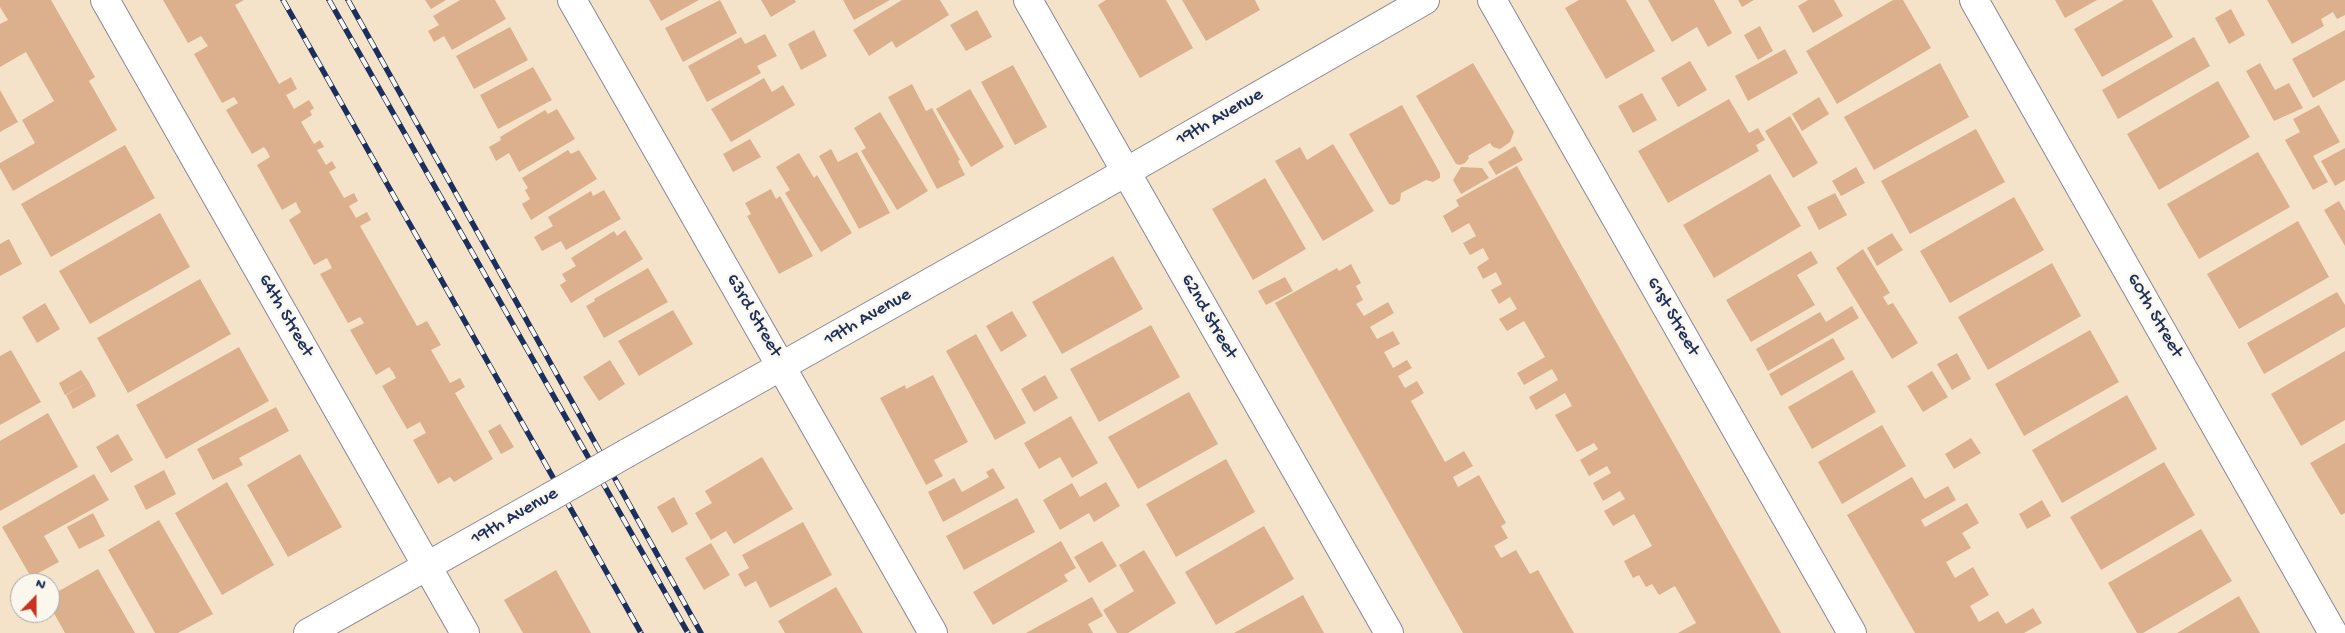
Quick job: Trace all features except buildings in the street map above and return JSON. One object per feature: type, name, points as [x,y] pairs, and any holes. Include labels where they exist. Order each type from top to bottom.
[{"type":"street","name":"64th Street","points":[[104,0],[465,633]]},
{"type":"street","name":"63rd Street","points":[[572,0],[934,633]]},
{"type":"street","name":"62nd Street","points":[[1028,0],[1389,633]]},
{"type":"street","name":"19th Avenue","points":[[308,633],[782,367],[1425,0]]},
{"type":"street","name":"61st Street","points":[[1492,0],[1852,633]]},
{"type":"street","name":"60th Street","points":[[1974,0],[2333,633]]},
{"type":"railway","points":[[283,0],[641,633]]},
{"type":"railway","points":[[329,0],[688,633]]},
{"type":"railway","points":[[348,0],[701,633]]}]
